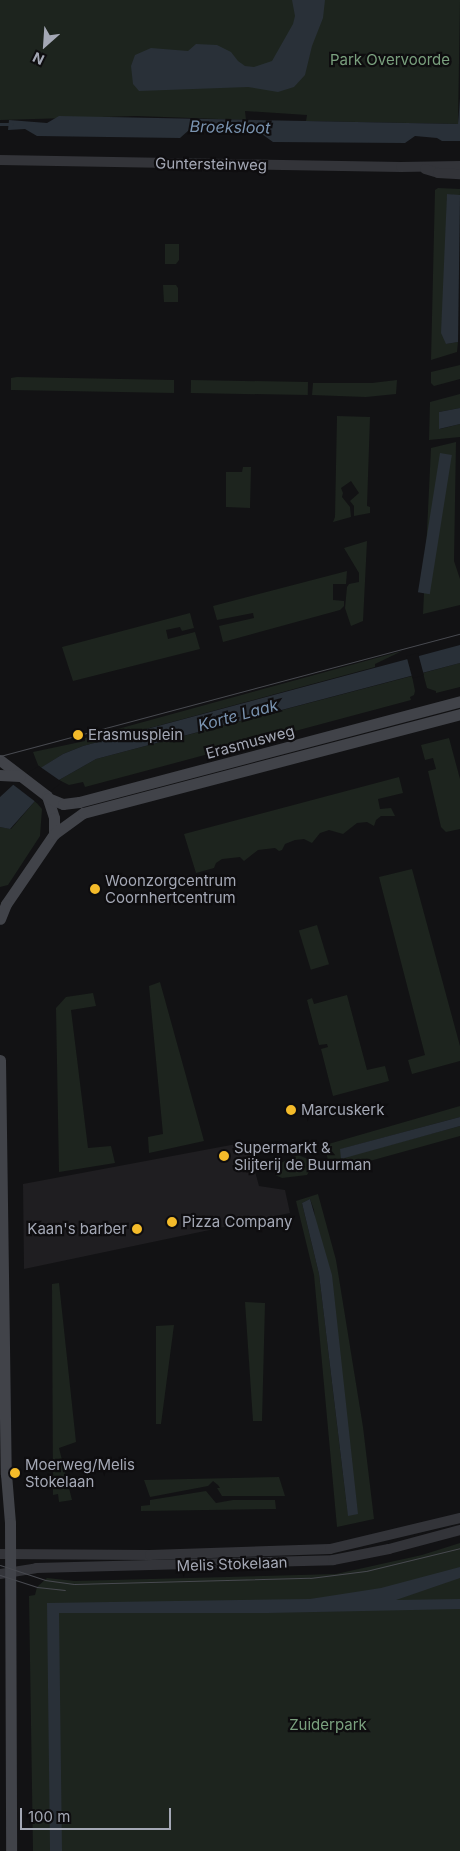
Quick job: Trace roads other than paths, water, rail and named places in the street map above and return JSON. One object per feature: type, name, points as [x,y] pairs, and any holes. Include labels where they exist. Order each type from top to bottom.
[{"type":"main road","name":"Erasmusweg","points":[[47,797],[64,804],[79,802],[460,700]]},
{"type":"main road","name":"Erasmusweg","points":[[54,834],[84,813],[460,714]]},
{"type":"main road","points":[[0,760],[47,797],[54,818],[54,834],[14,894],[0,919]]},
{"type":"main road","points":[[0,775],[20,776]]},
{"type":"main road","points":[[0,896],[14,894]]},
{"type":"main road","points":[[0,1060],[6,1464],[5,1574],[11,1851]]},
{"type":"street","name":"Guntersteinweg","points":[[0,160],[421,168],[460,166]]},
{"type":"street","name":"Guntersteinweg","points":[[421,168],[438,173],[460,174]]},
{"type":"street","name":"Melis Stokelaan","points":[[5,1554],[150,1555],[330,1549],[460,1518]]},
{"type":"street","name":"Melis Stokelaan","points":[[5,1574],[36,1568],[333,1560],[389,1549],[460,1530]]},
{"type":"water","points":[[292,0],[325,0],[323,18],[312,46],[305,75],[294,87],[278,92],[248,87],[139,91],[133,84],[131,66],[135,55],[151,48],[188,51],[196,44],[217,45],[231,52],[245,66],[254,67],[272,61],[293,24],[295,16]]},
{"type":"water","points":[[460,98],[460,141],[442,141],[437,138],[415,136],[405,143],[273,142],[259,132],[189,130],[180,138],[37,136],[25,129],[8,130],[9,120],[47,123],[59,116],[458,124]]},
{"type":"water","points":[[447,194],[460,195],[458,342],[446,344],[441,333]]},
{"type":"water","points":[[460,408],[460,424],[439,429],[439,412]]},
{"type":"water","points":[[440,453],[452,455],[430,594],[418,592]]},
{"type":"water","name":"Korte Laak","points":[[460,645],[460,663],[96,759],[59,780],[35,801],[10,829],[0,827],[0,797],[13,785],[63,754],[83,746]]},
{"type":"water","points":[[460,1117],[460,1126],[341,1159],[340,1149]]},
{"type":"water","points":[[310,1199],[332,1275],[358,1514],[348,1516],[319,1274],[302,1203]]},
{"type":"water","points":[[460,1567],[460,1578],[396,1600],[460,1599],[460,1609],[267,1613],[59,1613],[62,1851],[50,1851],[47,1603],[310,1599],[381,1588]]},
{"type":"waterway","name":"Broeksloot","points":[[0,124],[12,124]]},
{"type":"tram line","points":[[0,756],[460,634]]},
{"type":"tram line","points":[[0,1565],[45,1580],[74,1584],[310,1578],[366,1571],[460,1548]]},
{"type":"tram line","points":[[0,1575],[37,1587],[65,1590]]},
{"type":"place","name":"Erasmusplein","points":[[78,735]]},
{"type":"place","name":"Woonzorgcentrum Coornhertcentrum","points":[[95,889]]},
{"type":"place","name":"Marcuskerk","points":[[291,1110]]},
{"type":"place","name":"Supermarkt & Slijterij de Buurman","points":[[224,1156]]},
{"type":"place","name":"Pizza Company","points":[[172,1222]]},
{"type":"place","name":"Kaan's barber","points":[[137,1229]]},
{"type":"place","name":"Moerweg/Melis Stokelaan","points":[[15,1473]]},
{"type":"park label","name":"Park Overvoorde","points":[[390,60]]},
{"type":"park label","name":"Zuiderpark","points":[[328,1725]]}]
